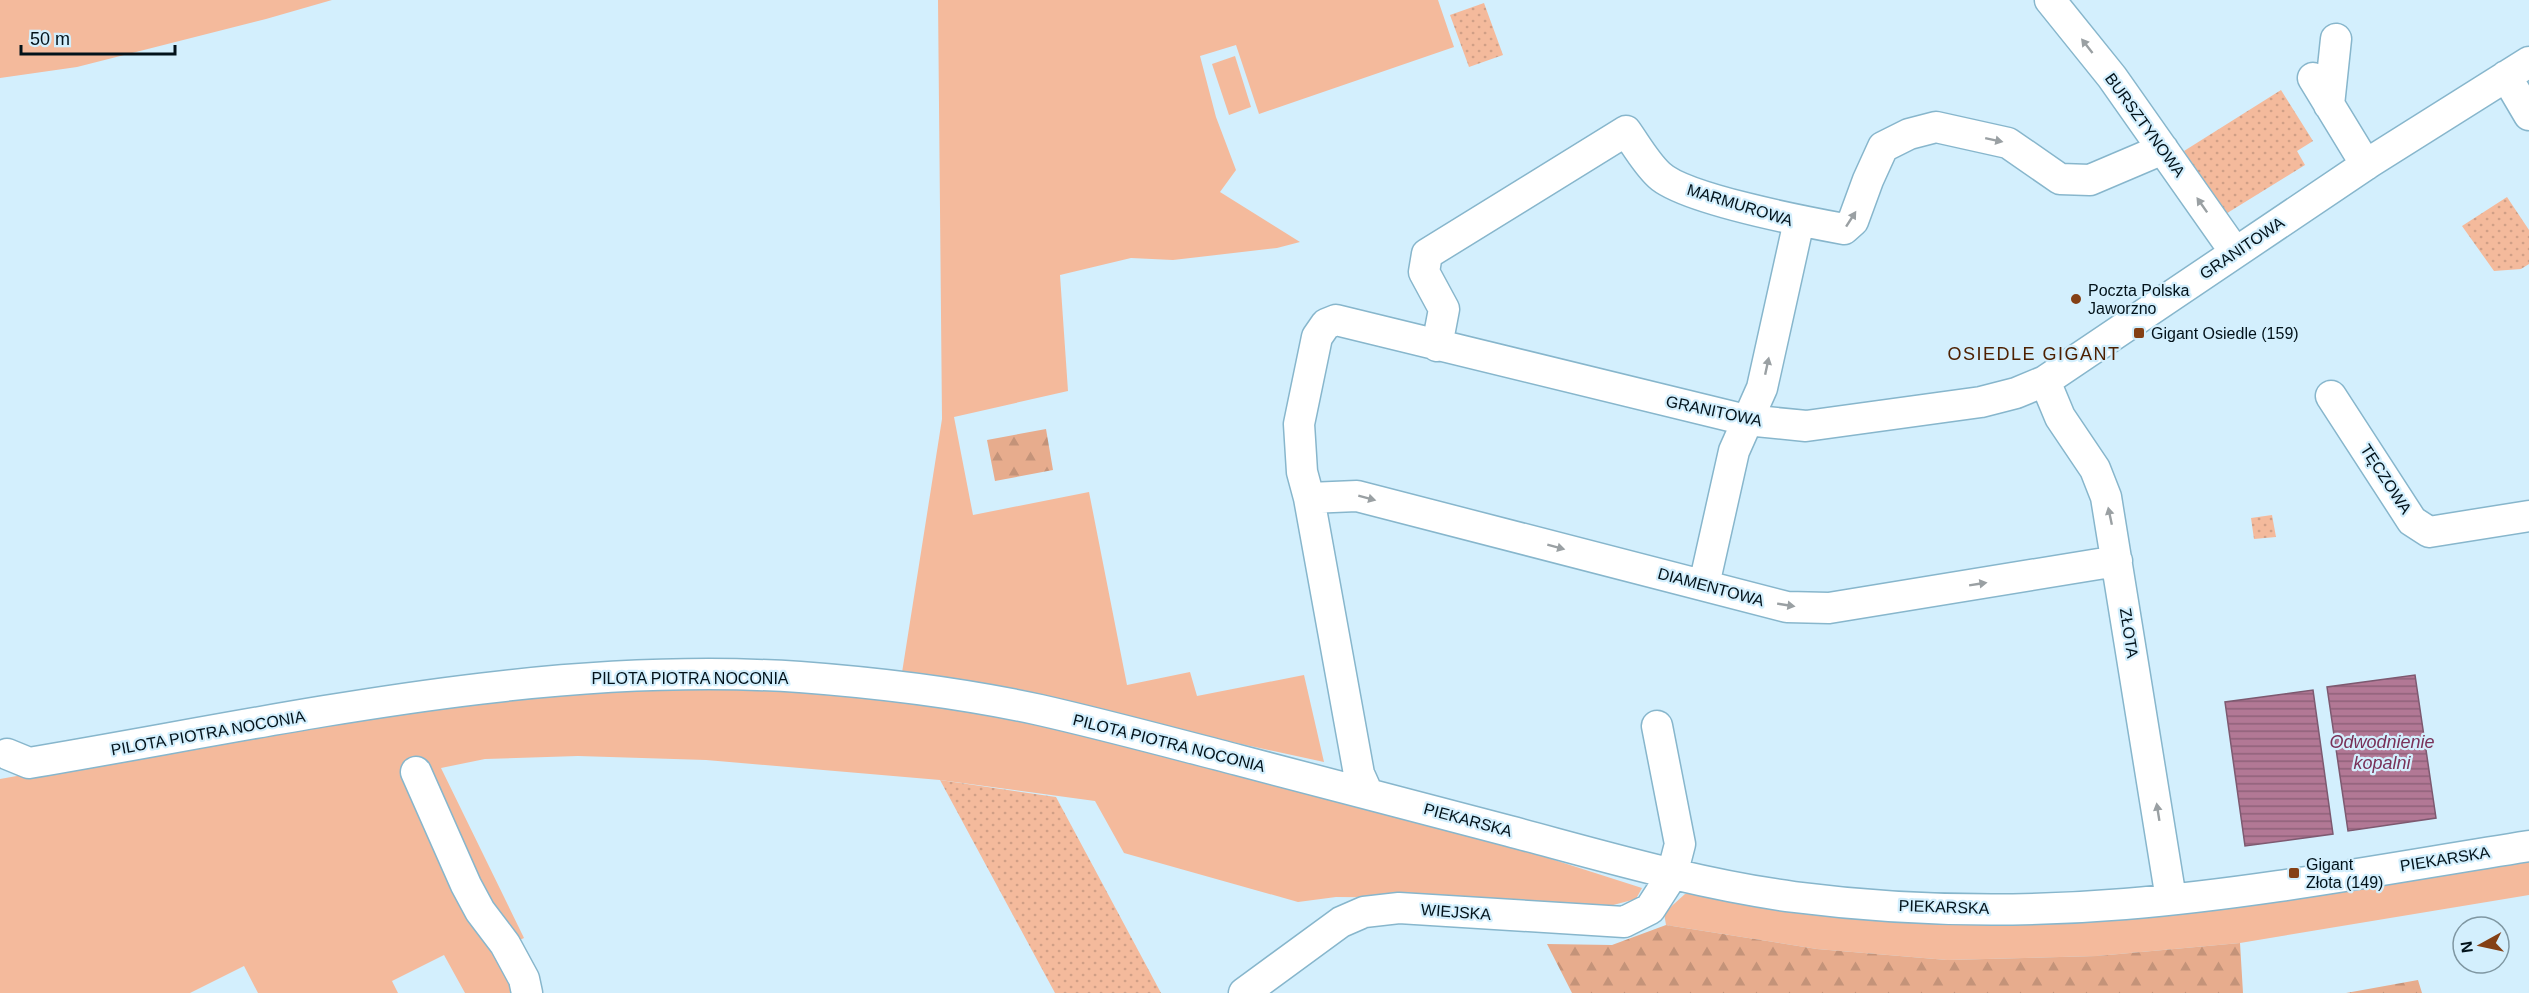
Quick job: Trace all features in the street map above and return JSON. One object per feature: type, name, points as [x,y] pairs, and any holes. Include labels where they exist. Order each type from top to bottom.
[{"type":"street","name":"BURSZTYNOWA","points":[[2050,0],[2112,77],[2235,252]]},
{"type":"street","points":[[2329,105],[2336,39]]},
{"type":"street","points":[[2517,69],[2529,115]]},
{"type":"street","name":"GRANITOWA","points":[[1368,794],[1359,774],[1309,498],[1302,472],[1299,424],[1317,337],[1326,324],[1336,320],[1746,420],[1806,426],[1981,402],[2016,393],[2045,381],[2366,165],[2517,69]]},
{"type":"street","points":[[2313,78],[2366,165]]},
{"type":"street","points":[[1799,221],[1844,229],[1853,221],[1883,147],[1909,134],[1936,127],[2008,143],[2060,179],[2091,180],[2163,149]]},
{"type":"street","name":"MARMUROWA","points":[[1437,346],[1444,309],[1424,272],[1427,254],[1626,131],[1659,176],[1687,191],[1799,221],[1762,388],[1734,451],[1704,585]]},
{"type":"street","name":"ZŁOTA","points":[[2045,381],[2060,417],[2095,469],[2106,497],[2172,899]]},
{"type":"street","name":"TĘCZOWA","points":[[2331,396],[2412,521],[2429,532],[2529,516]]},
{"type":"street","name":"DIAMENTOWA","points":[[1309,498],[1357,495],[1787,607],[1829,608],[2117,561]]},
{"type":"street","name":"PILOTA PIOTRA NOCONIA","points":[[7,754],[29,763],[395,700],[522,683],[625,676],[798,677],[957,695],[1036,709],[1368,794]]},
{"type":"street","name":"WIEJSKA","points":[[1244,993],[1341,922],[1364,912],[1399,908],[1624,922],[1650,909],[1672,875],[1680,844],[1657,726]]},
{"type":"street","points":[[416,772],[466,885],[480,910],[505,944],[524,979],[527,993]]},
{"type":"street","name":"PIEKARSKA","points":[[1368,794],[1672,875],[1793,897],[1929,907],[2076,907],[2172,899],[2529,846]]},
{"type":"shaded area","points":[[0,0],[332,0],[77,67],[0,78]]},
{"type":"shaded area","points":[[938,0],[1438,0],[1454,47],[1259,114],[1236,45],[1200,56],[1216,117],[1236,170],[1220,192],[1300,242],[1277,248],[1173,260],[1131,258],[1060,275],[1068,391],[954,417],[973,515],[1089,492],[1127,685],[1190,672],[1197,696],[1304,675],[1324,762],[1113,716],[901,679],[942,419]]},
{"type":"shaded area","points":[[1484,3],[1503,55],[1469,67],[1450,15]]},
{"type":"shaded area","points":[[1235,56],[1251,107],[1229,115],[1212,64]]},
{"type":"shaded area","points":[[2281,90],[2313,141],[2297,151],[2305,165],[2224,215],[2184,151]]},
{"type":"shaded area","points":[[2507,197],[2529,230],[2529,264],[2521,269],[2494,271],[2462,226]]},
{"type":"shaded area","points":[[2272,515],[2276,537],[2254,539],[2251,518]]},
{"type":"shaded area","points":[[693,683],[953,704],[1101,734],[1445,825],[1642,888],[1636,899],[1598,909],[1454,898],[1336,897],[1298,902],[1124,853],[1095,801],[940,780],[706,760],[578,756],[485,759],[441,768],[524,938],[513,943],[535,993],[465,993],[444,955],[392,981],[398,993],[258,993],[244,966],[190,993],[0,993],[0,779],[387,710]]},
{"type":"shaded area","points":[[940,780],[1056,797],[1161,993],[1055,993]]},
{"type":"shaded area","points":[[2529,857],[2529,895],[2240,943],[2097,956],[1947,960],[1817,949],[1666,925],[1664,913],[1685,894],[1707,893],[1918,917]]},
{"type":"green space","points":[[1046,429],[1053,470],[995,481],[987,440]]},
{"type":"green space","points":[[1666,925],[1817,949],[1947,960],[2097,956],[2240,943],[2243,993],[1572,993],[1547,944],[1612,945]]},
{"type":"green space","points":[[2418,980],[2422,993],[2346,993]]},
{"type":"water","name":"Odwodnienie kopalni","points":[[2415,675],[2436,818],[2348,831],[2327,687]]},
{"type":"water","name":"Odwodnienie kopalni","points":[[2313,690],[2333,834],[2245,846],[2225,702]]},
{"type":"place","name":"Poczta Polska Jaworzno","points":[[2076,299]]},
{"type":"place","name":"Gigant Osiedle (159)","points":[[2139,333]]},
{"type":"place","name":"Gigant Złota (149)","points":[[2294,873]]},
{"type":"district","name":"OSIEDLE GIGANT","points":[[2034,354]]}]
